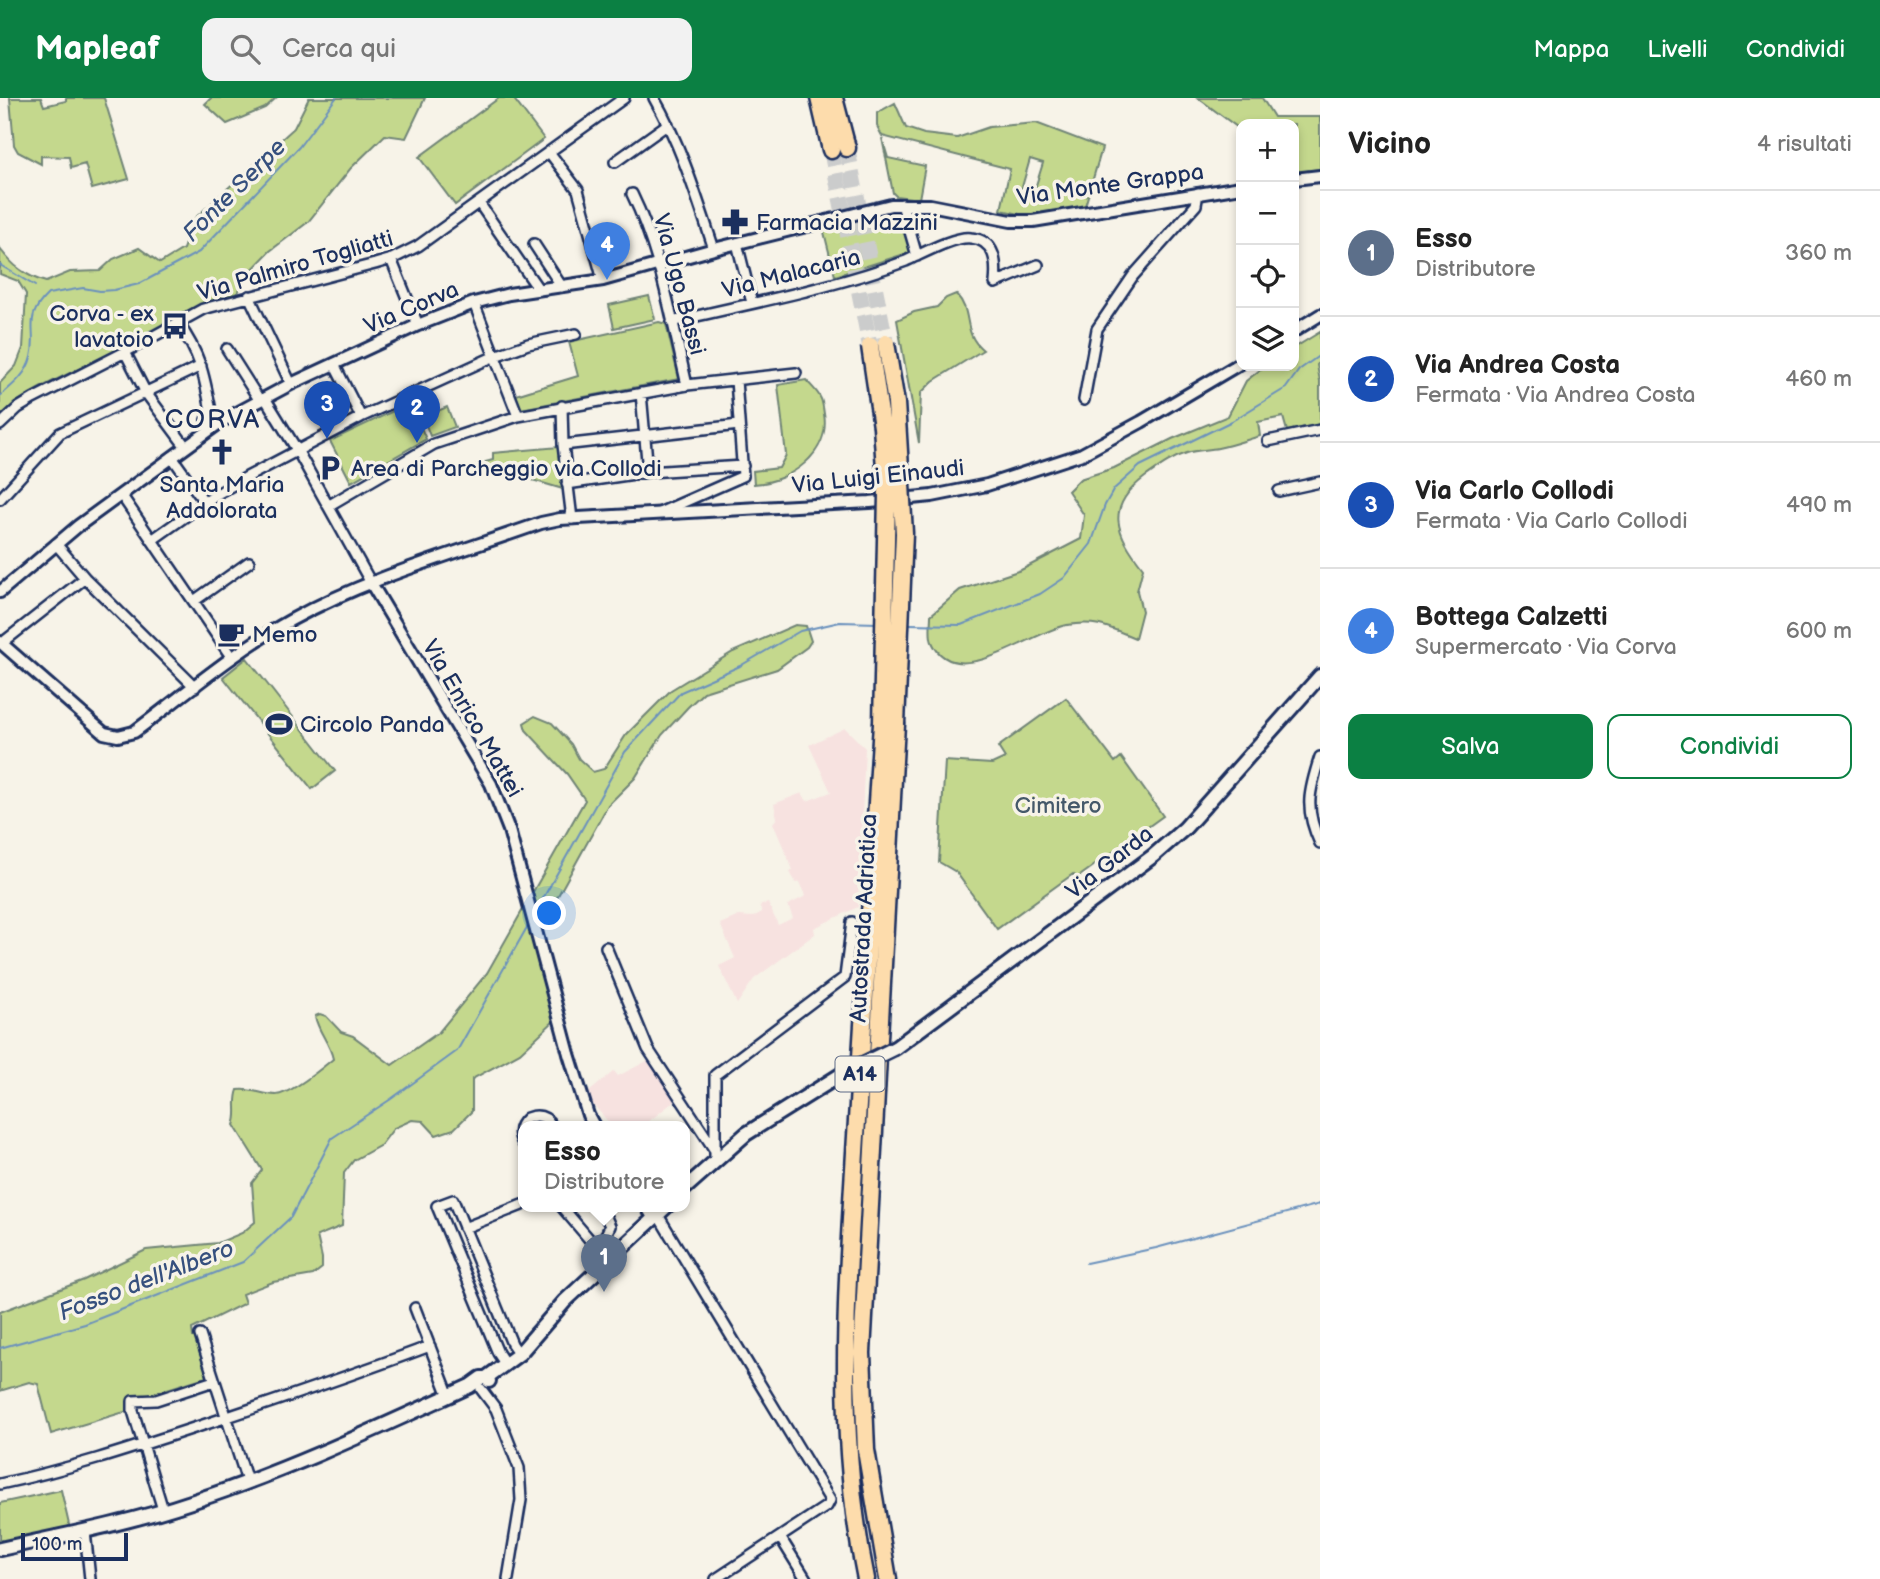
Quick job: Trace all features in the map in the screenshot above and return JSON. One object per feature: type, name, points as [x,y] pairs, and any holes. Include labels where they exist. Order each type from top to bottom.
[{"type":"highway","points":[[819,98],[839,149],[834,98]]},
{"type":"highway","name":"Autostrada Adriatica","points":[[866,1579],[848,1458],[845,1363],[849,1260],[904,533],[897,417],[878,344]]},
{"type":"highway","name":"Autostrada Adriatica","points":[[888,1579],[866,1450],[862,1353],[889,724]]},
{"type":"main road","name":"Via Garda","points":[[690,1182],[715,1154],[842,1074],[895,1048],[1111,888],[1185,828],[1320,676]]},
{"type":"main road","points":[[0,1549],[85,1531],[163,1510],[342,1445],[449,1396],[484,1384],[519,1354],[565,1301],[660,1213]]},
{"type":"street","name":"Via Palmiro Togliatti","points":[[0,425],[18,408],[33,399],[203,309],[391,259],[418,246],[624,98]]},
{"type":"street","points":[[654,98],[668,124],[714,249]]},
{"type":"street","points":[[615,162],[668,124]]},
{"type":"street","points":[[549,152],[578,190],[603,280]]},
{"type":"street","points":[[1299,178],[1320,176]]},
{"type":"street","name":"Via Monte Grappa","points":[[902,204],[930,205],[1011,220],[1033,221],[1236,188]]},
{"type":"street","points":[[1084,400],[1097,329],[1133,276],[1196,205],[1198,193]]},
{"type":"street","name":"Via Ugo Bassi","points":[[632,194],[640,210],[657,264],[687,385]]},
{"type":"street","points":[[479,203],[539,290]]},
{"type":"street","points":[[902,204],[917,256]]},
{"type":"street","name":"Via Corva","points":[[0,592],[78,526],[222,421],[291,384],[418,325],[474,303],[603,280],[737,243],[902,204]]},
{"type":"street","name":"Via Malacaria","points":[[672,322],[839,282],[961,239],[981,240],[994,253],[997,265],[995,283],[1038,265]]},
{"type":"street","points":[[737,243],[752,303]]},
{"type":"street","points":[[534,244],[562,287]]},
{"type":"street","points":[[391,259],[418,325]]},
{"type":"street","points":[[249,296],[291,384]]},
{"type":"street","points":[[474,303],[518,416]]},
{"type":"street","points":[[1299,328],[1320,315]]},
{"type":"street","points":[[178,323],[194,346],[211,411],[222,421]]},
{"type":"street","points":[[152,540],[205,503],[361,417],[495,356],[528,344],[576,334]]},
{"type":"street","name":"Via Enrico Mattei","points":[[227,349],[297,450],[371,583],[491,784],[509,830],[575,1077],[592,1121]]},
{"type":"street","points":[[125,352],[146,393],[186,447]]},
{"type":"street","points":[[334,364],[361,417]]},
{"type":"street","points":[[0,499],[60,433],[201,366]]},
{"type":"street","name":"Via Luigi Einaudi","points":[[3,641],[104,733],[118,736],[134,732],[290,621],[371,583],[541,523],[883,501],[932,496],[987,485],[1082,454],[1236,366]]},
{"type":"street","points":[[328,506],[434,444],[518,416],[687,385],[796,373]]},
{"type":"street","points":[[567,484],[648,472],[743,466],[736,380]]},
{"type":"street","points":[[641,393],[648,472]]},
{"type":"street","points":[[562,406],[563,445],[572,519]]},
{"type":"street","points":[[209,430],[205,420],[211,411]]},
{"type":"street","points":[[563,445],[739,425]]},
{"type":"street","points":[[1268,440],[1320,430]]},
{"type":"street","points":[[172,457],[205,503]]},
{"type":"street","name":"Via Luigi Einaudi","points":[[657,514],[744,476],[743,466]]},
{"type":"street","points":[[1279,491],[1320,482]]},
{"type":"street","points":[[122,496],[233,659]]},
{"type":"street","points":[[56,544],[85,578],[195,687]]},
{"type":"street","points":[[194,601],[249,562]]},
{"type":"street","points":[[3,641],[85,578]]},
{"type":"street","points":[[1320,757],[1308,798],[1311,819],[1320,843]]},
{"type":"street","points":[[715,1154],[715,1075],[845,977],[852,922]]},
{"type":"street","points":[[606,947],[648,1049],[715,1154]]},
{"type":"street","points":[[525,1121],[527,1118],[540,1116],[549,1121]]},
{"type":"street","points":[[506,1365],[498,1353],[437,1206],[453,1200],[512,1343],[519,1354]]},
{"type":"street","points":[[464,1228],[518,1207]]},
{"type":"street","points":[[566,1212],[607,1261]]},
{"type":"street","points":[[594,1245],[605,1237],[610,1226],[604,1212]]},
{"type":"street","points":[[660,1213],[828,1497],[827,1506],[716,1579]]},
{"type":"street","points":[[469,1283],[485,1277]]},
{"type":"street","points":[[415,1308],[449,1396]]},
{"type":"street","points":[[200,1335],[247,1481]]},
{"type":"street","points":[[0,1484],[53,1473],[144,1445],[430,1346]]},
{"type":"street","points":[[163,1510],[132,1411],[134,1401],[156,1400],[214,1381]]},
{"type":"street","points":[[484,1384],[519,1468],[520,1500],[508,1579]]},
{"type":"street","points":[[85,1531],[90,1579]]},
{"type":"street","points":[[780,1538],[806,1579]]},
{"type":"shaded area","points":[[845,728],[865,748],[858,907],[814,928],[815,934],[754,979],[737,1004],[719,966],[735,958],[720,924],[739,916],[753,917],[762,912],[759,906],[768,903],[778,925],[793,918],[788,905],[806,896],[800,882],[796,883],[790,872],[793,870],[773,823],[777,818],[774,804],[802,793],[807,801],[831,792],[809,745]]},
{"type":"shaded area","points":[[649,1060],[677,1099],[649,1121],[608,1121],[591,1102],[589,1092],[614,1071],[618,1076]]},
{"type":"green space","points":[[10,98],[41,98],[44,106],[66,101],[66,98],[104,98],[129,179],[92,189],[85,164],[71,168],[69,157],[41,156],[41,164],[18,152],[14,145]]},
{"type":"green space","points":[[211,98],[276,98],[265,108],[227,124],[205,104]]},
{"type":"green space","points":[[309,98],[425,98],[406,138],[385,135],[351,168],[308,222],[270,251],[244,278],[238,293],[206,303],[40,388],[10,407],[0,417],[0,383],[16,366],[23,348],[26,294],[18,281],[0,274],[0,249],[20,270],[46,282],[70,272],[100,271],[113,259],[139,248],[160,263],[183,249],[194,219],[294,128]]},
{"type":"green space","points":[[499,98],[513,98],[544,139],[455,205],[419,157]]},
{"type":"green space","points":[[1198,98],[1262,98],[1274,117],[1320,117],[1320,169],[1299,172],[1299,119],[1236,119],[1236,126]]},
{"type":"green space","points":[[895,103],[906,128],[924,134],[957,138],[989,127],[1036,123],[1102,148],[1085,206],[1029,216],[1001,210],[1010,169],[882,136],[877,126],[877,113]],"holes":[[[1030,159],[1043,163],[1032,198],[1020,194]]]},
{"type":"green space","points":[[882,138],[888,158],[925,166],[919,199],[896,196],[893,193]]},
{"type":"green space","points":[[895,209],[900,212],[911,252],[835,276],[823,228]]},
{"type":"green space","points":[[956,294],[965,308],[972,336],[983,350],[933,381],[921,393],[919,443],[897,320],[914,312],[937,307],[946,298]]},
{"type":"green space","points":[[649,296],[655,319],[614,328],[609,305]]},
{"type":"green space","points":[[659,322],[666,324],[679,379],[521,409],[516,395],[578,376],[569,342]]},
{"type":"green space","points":[[1320,332],[1320,361],[1317,365],[1320,381],[1320,424],[1287,431],[1283,417],[1258,422],[1260,436],[1176,458],[1145,477],[1124,499],[1118,521],[1121,532],[1143,568],[1137,591],[1142,611],[1135,638],[1086,623],[1052,630],[976,661],[958,662],[943,656],[931,639],[931,615],[960,590],[1021,570],[1081,539],[1084,515],[1068,491],[1080,479],[1114,468],[1172,439],[1228,416],[1246,381],[1259,371],[1299,371],[1299,345]]},
{"type":"green space","points":[[806,380],[822,403],[824,428],[821,441],[805,463],[794,471],[781,478],[754,484],[753,471],[779,468],[786,455],[778,385]]},
{"type":"green space","points":[[410,403],[426,439],[351,482],[330,441]]},
{"type":"green space","points":[[447,407],[455,427],[430,436],[423,417]]},
{"type":"green space","points":[[559,447],[563,489],[478,464],[493,460],[493,453]]},
{"type":"green space","points":[[795,625],[806,626],[811,641],[807,647],[777,669],[704,692],[662,735],[635,778],[608,805],[533,941],[554,1021],[520,1053],[472,1079],[472,1111],[454,1129],[436,1135],[423,1121],[412,1120],[394,1128],[381,1145],[354,1160],[344,1173],[342,1226],[317,1236],[322,1268],[313,1275],[273,1282],[242,1294],[245,1303],[192,1329],[193,1337],[198,1337],[207,1370],[206,1381],[202,1378],[151,1394],[155,1398],[131,1399],[128,1411],[51,1434],[38,1384],[29,1382],[0,1391],[0,1312],[84,1280],[146,1250],[218,1243],[242,1233],[255,1222],[252,1183],[262,1170],[234,1125],[238,1090],[282,1094],[333,1059],[315,1016],[326,1016],[341,1032],[353,1036],[392,1065],[439,1032],[487,973],[585,800],[567,774],[526,730],[524,723],[535,716],[552,723],[571,744],[579,759],[593,772],[604,769],[626,735],[671,690],[733,652]]},
{"type":"green space","name":"Circolo Panda","points":[[247,658],[335,771],[312,789],[223,677]]},
{"type":"green space","name":"Cimitero","points":[[1066,698],[1115,762],[1121,757],[1163,816],[1077,878],[1073,874],[997,929],[956,872],[939,862],[945,761],[992,764],[1005,758],[998,747]]},
{"type":"green space","points":[[61,1490],[70,1529],[0,1543],[0,1503]]},
{"type":"waterway","name":"Fonte Serpe","points":[[0,396],[19,379],[29,363],[33,348],[33,318],[48,294],[83,288],[114,290],[139,284],[199,252],[299,147],[336,98]]},
{"type":"waterway","name":"Fonte Serpe","points":[[0,265],[35,286]]},
{"type":"waterway","name":"Fosso dell'Albero","points":[[908,624],[961,625],[1040,594],[1064,578],[1091,544],[1105,505],[1114,489],[1140,466],[1232,421],[1286,388],[1299,370],[1320,355]]},
{"type":"waterway","name":"Fosso dell'Albero","points":[[536,911],[625,752],[681,692],[740,666],[800,631],[840,622],[878,623]]},
{"type":"waterway","name":"Fosso dell'Albero","points":[[0,1348],[85,1324],[243,1262],[291,1217],[332,1138],[457,1051],[530,922]]},
{"type":"waterway","points":[[1086,1263],[1156,1248],[1320,1204]]},
{"type":"tunnel","points":[[847,148],[886,343]]},
{"type":"tunnel","points":[[831,150],[870,346]]},
{"type":"place","name":"Farmacia Mazzini","points":[[735,222]]},
{"type":"place","name":"Bottega Calzetti","points":[[607,280]]},
{"type":"place","name":"Corva - ex lavatoio","points":[[175,326]]},
{"type":"place","name":"Via Carlo Collodi","points":[[327,439]]},
{"type":"place","name":"Via Andrea Costa","points":[[417,443]]},
{"type":"place","name":"Santa Maria Addolorata","points":[[222,452]]},
{"type":"place","name":"Area di Parcheggio via Collodi","points":[[330,468]]},
{"type":"place","name":"Memo","points":[[231,634]]},
{"type":"place","name":"Circolo Panda","points":[[279,724]]},
{"type":"place","name":"Esso","points":[[604,1292]]},
{"type":"district","name":"CORVA","points":[[213,419]]}]
